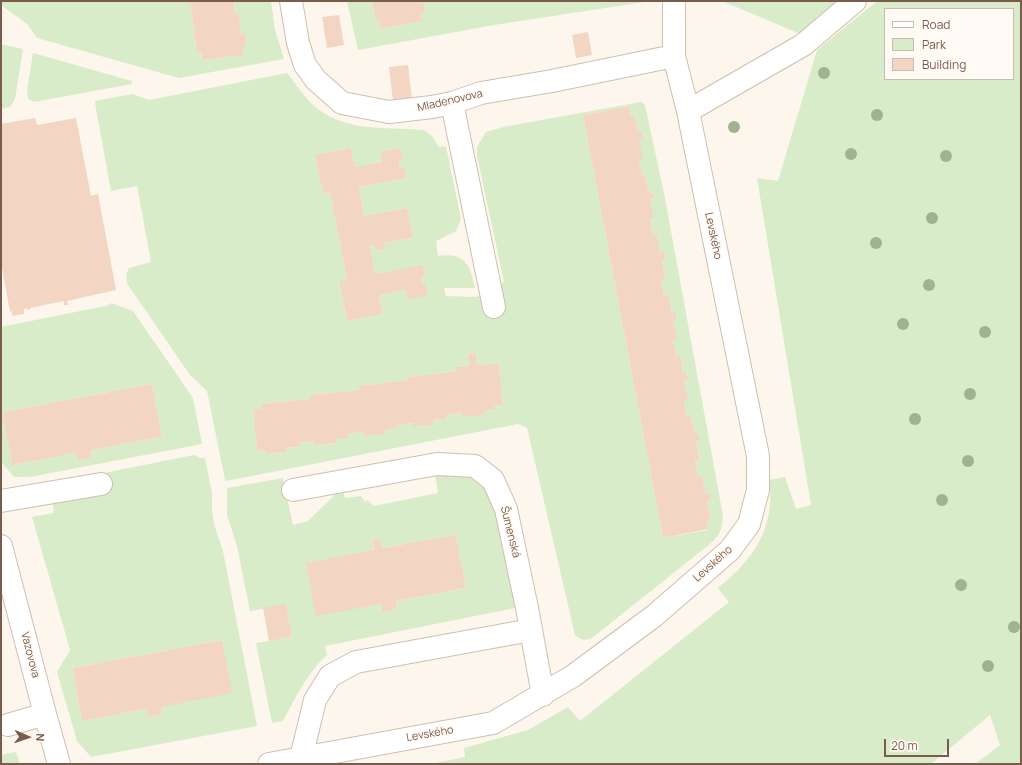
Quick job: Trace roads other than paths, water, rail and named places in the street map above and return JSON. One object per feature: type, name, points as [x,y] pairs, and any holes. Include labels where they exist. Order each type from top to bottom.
[{"type":"street","name":"Mladenovova","points":[[291,1],[298,43],[305,65],[316,80],[342,103],[389,112],[432,107],[481,93],[552,81],[674,56]]},
{"type":"street","name":"Levského","points":[[269,764],[301,761],[494,723],[573,676],[654,616],[730,550],[749,524],[758,490],[758,456],[688,110],[674,56],[674,1]]},
{"type":"street","points":[[688,110],[802,45],[855,1]]},
{"type":"street","points":[[452,102],[494,307]]},
{"type":"street","name":"Šumenská","points":[[293,490],[437,464],[475,466],[493,480],[506,509],[543,695]]},
{"type":"street","points":[[1,501],[102,484]]},
{"type":"street","name":"Vazovova","points":[[1,546],[59,764]]},
{"type":"street","points":[[301,761],[315,700],[330,676],[356,662],[531,630]]},
{"type":"street","points":[[8,725],[45,714]]}]
